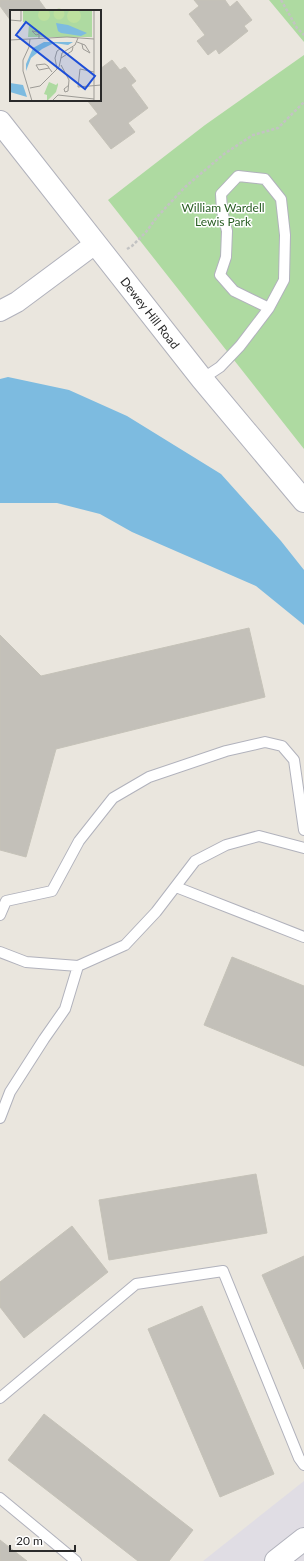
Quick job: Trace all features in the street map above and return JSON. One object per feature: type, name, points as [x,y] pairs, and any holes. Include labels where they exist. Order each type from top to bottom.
[{"type":"street","name":"Dewey Hill Road","points":[[0,122],[202,379],[304,501]]},
{"type":"street","points":[[0,311],[17,302],[95,244]]},
{"type":"street","points":[[276,1561],[304,1539]]},
{"type":"lane","points":[[202,379],[220,367],[240,346],[269,308],[284,280],[285,235],[281,199],[265,179],[238,176],[221,194],[222,211],[227,231],[226,257],[220,275],[234,291],[269,308]]},
{"type":"lane","points":[[0,915],[6,901],[52,891],[79,841],[113,798],[149,777],[226,751],[265,742],[282,746],[294,760],[304,830]]},
{"type":"lane","points":[[0,952],[26,962],[78,966],[125,945],[156,912],[195,861],[226,845],[259,836],[304,848]]},
{"type":"lane","points":[[176,887],[304,937]]},
{"type":"lane","points":[[0,1118],[10,1092],[44,1039],[66,1009],[78,966]]},
{"type":"lane","points":[[0,1398],[136,1284],[222,1271],[299,1458],[304,1465]]},
{"type":"lane","points":[[0,1498],[76,1561]]},
{"type":"path","points":[[281,0],[297,28],[304,35]]},
{"type":"path","points":[[109,260],[132,246],[185,187],[224,154],[253,135],[278,128],[304,102]]},
{"type":"shaded area","points":[[304,1481],[304,1561],[203,1561]]},
{"type":"green space","points":[[269,0],[304,0],[304,42]]},
{"type":"green space","name":"William Wardell Lewis Park","points":[[304,55],[304,449],[108,200],[205,125]]},
{"type":"water","points":[[8,377],[69,390],[127,416],[221,474],[281,541],[304,570],[304,625],[256,586],[132,532],[100,514],[57,503],[0,503],[0,379]]},
{"type":"building","points":[[0,0],[39,0],[46,10],[10,10],[10,20],[0,6]]},
{"type":"building","points":[[194,0],[225,0],[230,7],[237,1],[252,20],[244,26],[248,31],[219,54],[216,49],[208,55],[197,41],[205,35],[189,14],[199,6]]},
{"type":"building","points":[[112,60],[120,70],[125,67],[136,81],[131,85],[148,108],[128,123],[135,132],[111,149],[89,121],[98,114],[88,101],[101,101],[101,68]]},
{"type":"building","points":[[249,628],[265,697],[56,749],[26,857],[0,850],[0,635],[41,676]]},
{"type":"building","points":[[232,957],[304,986],[304,1066],[204,1025]]},
{"type":"building","points":[[256,1174],[267,1233],[109,1260],[99,1200]]},
{"type":"building","points":[[72,1226],[108,1272],[24,1338],[0,1307],[0,1282]]},
{"type":"building","points":[[304,1256],[304,1369],[262,1275]]},
{"type":"building","points":[[202,1306],[274,1474],[220,1497],[148,1329]]},
{"type":"building","points":[[44,1414],[193,1530],[169,1561],[138,1561],[8,1460]]},
{"type":"building","points":[[0,1540],[27,1561],[0,1561]]}]
